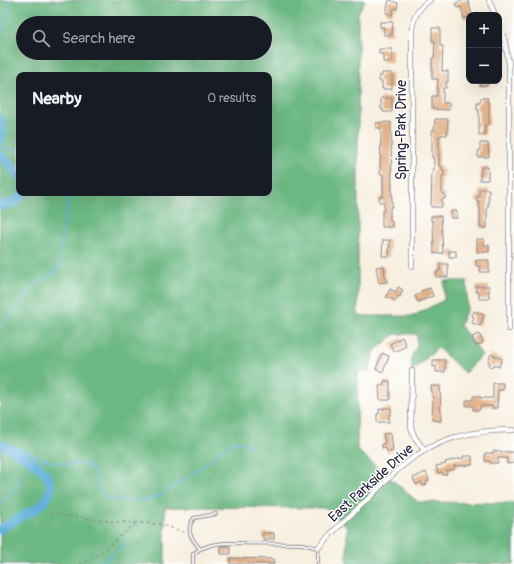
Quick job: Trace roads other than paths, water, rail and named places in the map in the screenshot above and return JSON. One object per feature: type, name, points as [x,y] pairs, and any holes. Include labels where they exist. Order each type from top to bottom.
[{"type":"street","name":"Spring-Park Drive","points":[[412,266],[412,30],[417,12],[430,0]]},
{"type":"street","points":[[489,0],[494,12]]},
{"type":"street","points":[[502,33],[509,64],[509,329]]},
{"type":"street","points":[[412,371],[412,427],[414,436],[424,450]]},
{"type":"street","name":"East Parkside Drive","points":[[318,548],[337,527],[400,467],[424,450],[437,443],[462,435],[485,431],[514,430]]},
{"type":"lane","points":[[200,549],[190,535],[190,524],[194,518],[216,514]]},
{"type":"lane","points":[[193,564],[193,554],[200,549],[211,545],[224,543],[302,544],[318,548],[318,564]]},
{"type":"waterway","points":[[0,36],[7,18],[11,0]]},
{"type":"waterway","points":[[0,120],[3,128],[0,141]]},
{"type":"waterway","points":[[0,147],[16,150]]},
{"type":"waterway","points":[[0,155],[16,172]]},
{"type":"waterway","points":[[0,205],[13,202],[21,196]]},
{"type":"waterway","points":[[0,326],[15,312],[32,289],[57,269],[60,258],[69,196]]},
{"type":"waterway","points":[[2,444],[18,448],[52,462],[89,465],[94,472],[97,486],[101,493],[108,499],[141,501],[151,499],[165,493],[206,464],[229,443],[237,441],[243,442],[252,447]]},
{"type":"waterway","points":[[0,444],[32,461],[48,478],[50,487],[47,497],[37,508],[0,530]]},
{"type":"waterway","points":[[0,503],[8,498],[14,491],[22,474]]},
{"type":"waterway","points":[[96,564],[111,556],[127,542]]}]
